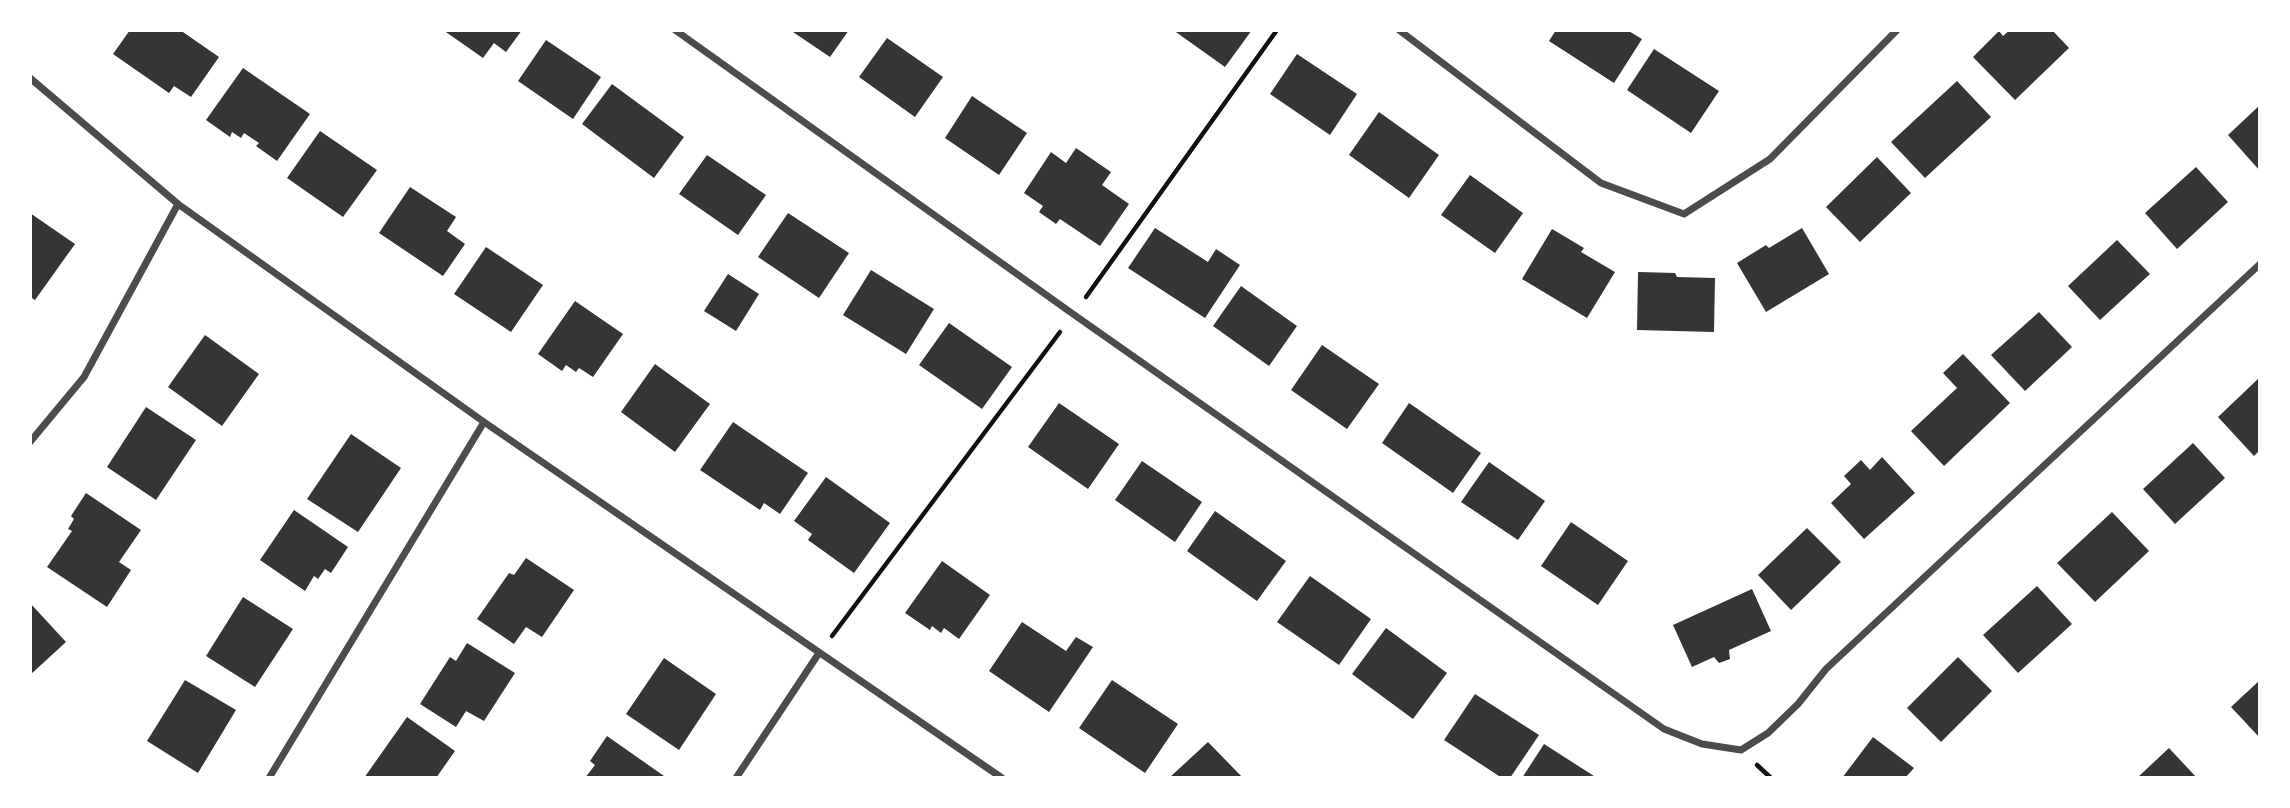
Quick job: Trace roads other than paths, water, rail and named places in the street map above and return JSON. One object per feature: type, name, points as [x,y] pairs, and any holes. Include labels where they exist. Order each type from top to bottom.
[{"type":"street","points":[[675,30],[1073,314],[1664,729],[1702,744],[1741,750],[1768,733],[1798,704],[1826,669],[2260,264]]},
{"type":"street","points":[[1399,30],[1601,183],[1684,214],[1770,159],[1897,30]]},
{"type":"street","points":[[30,78],[178,204],[484,422],[1002,778]]},
{"type":"street","points":[[30,442],[84,377],[178,204]]},
{"type":"street","points":[[269,778],[484,422]]},
{"type":"street","points":[[736,778],[819,653]]}]
